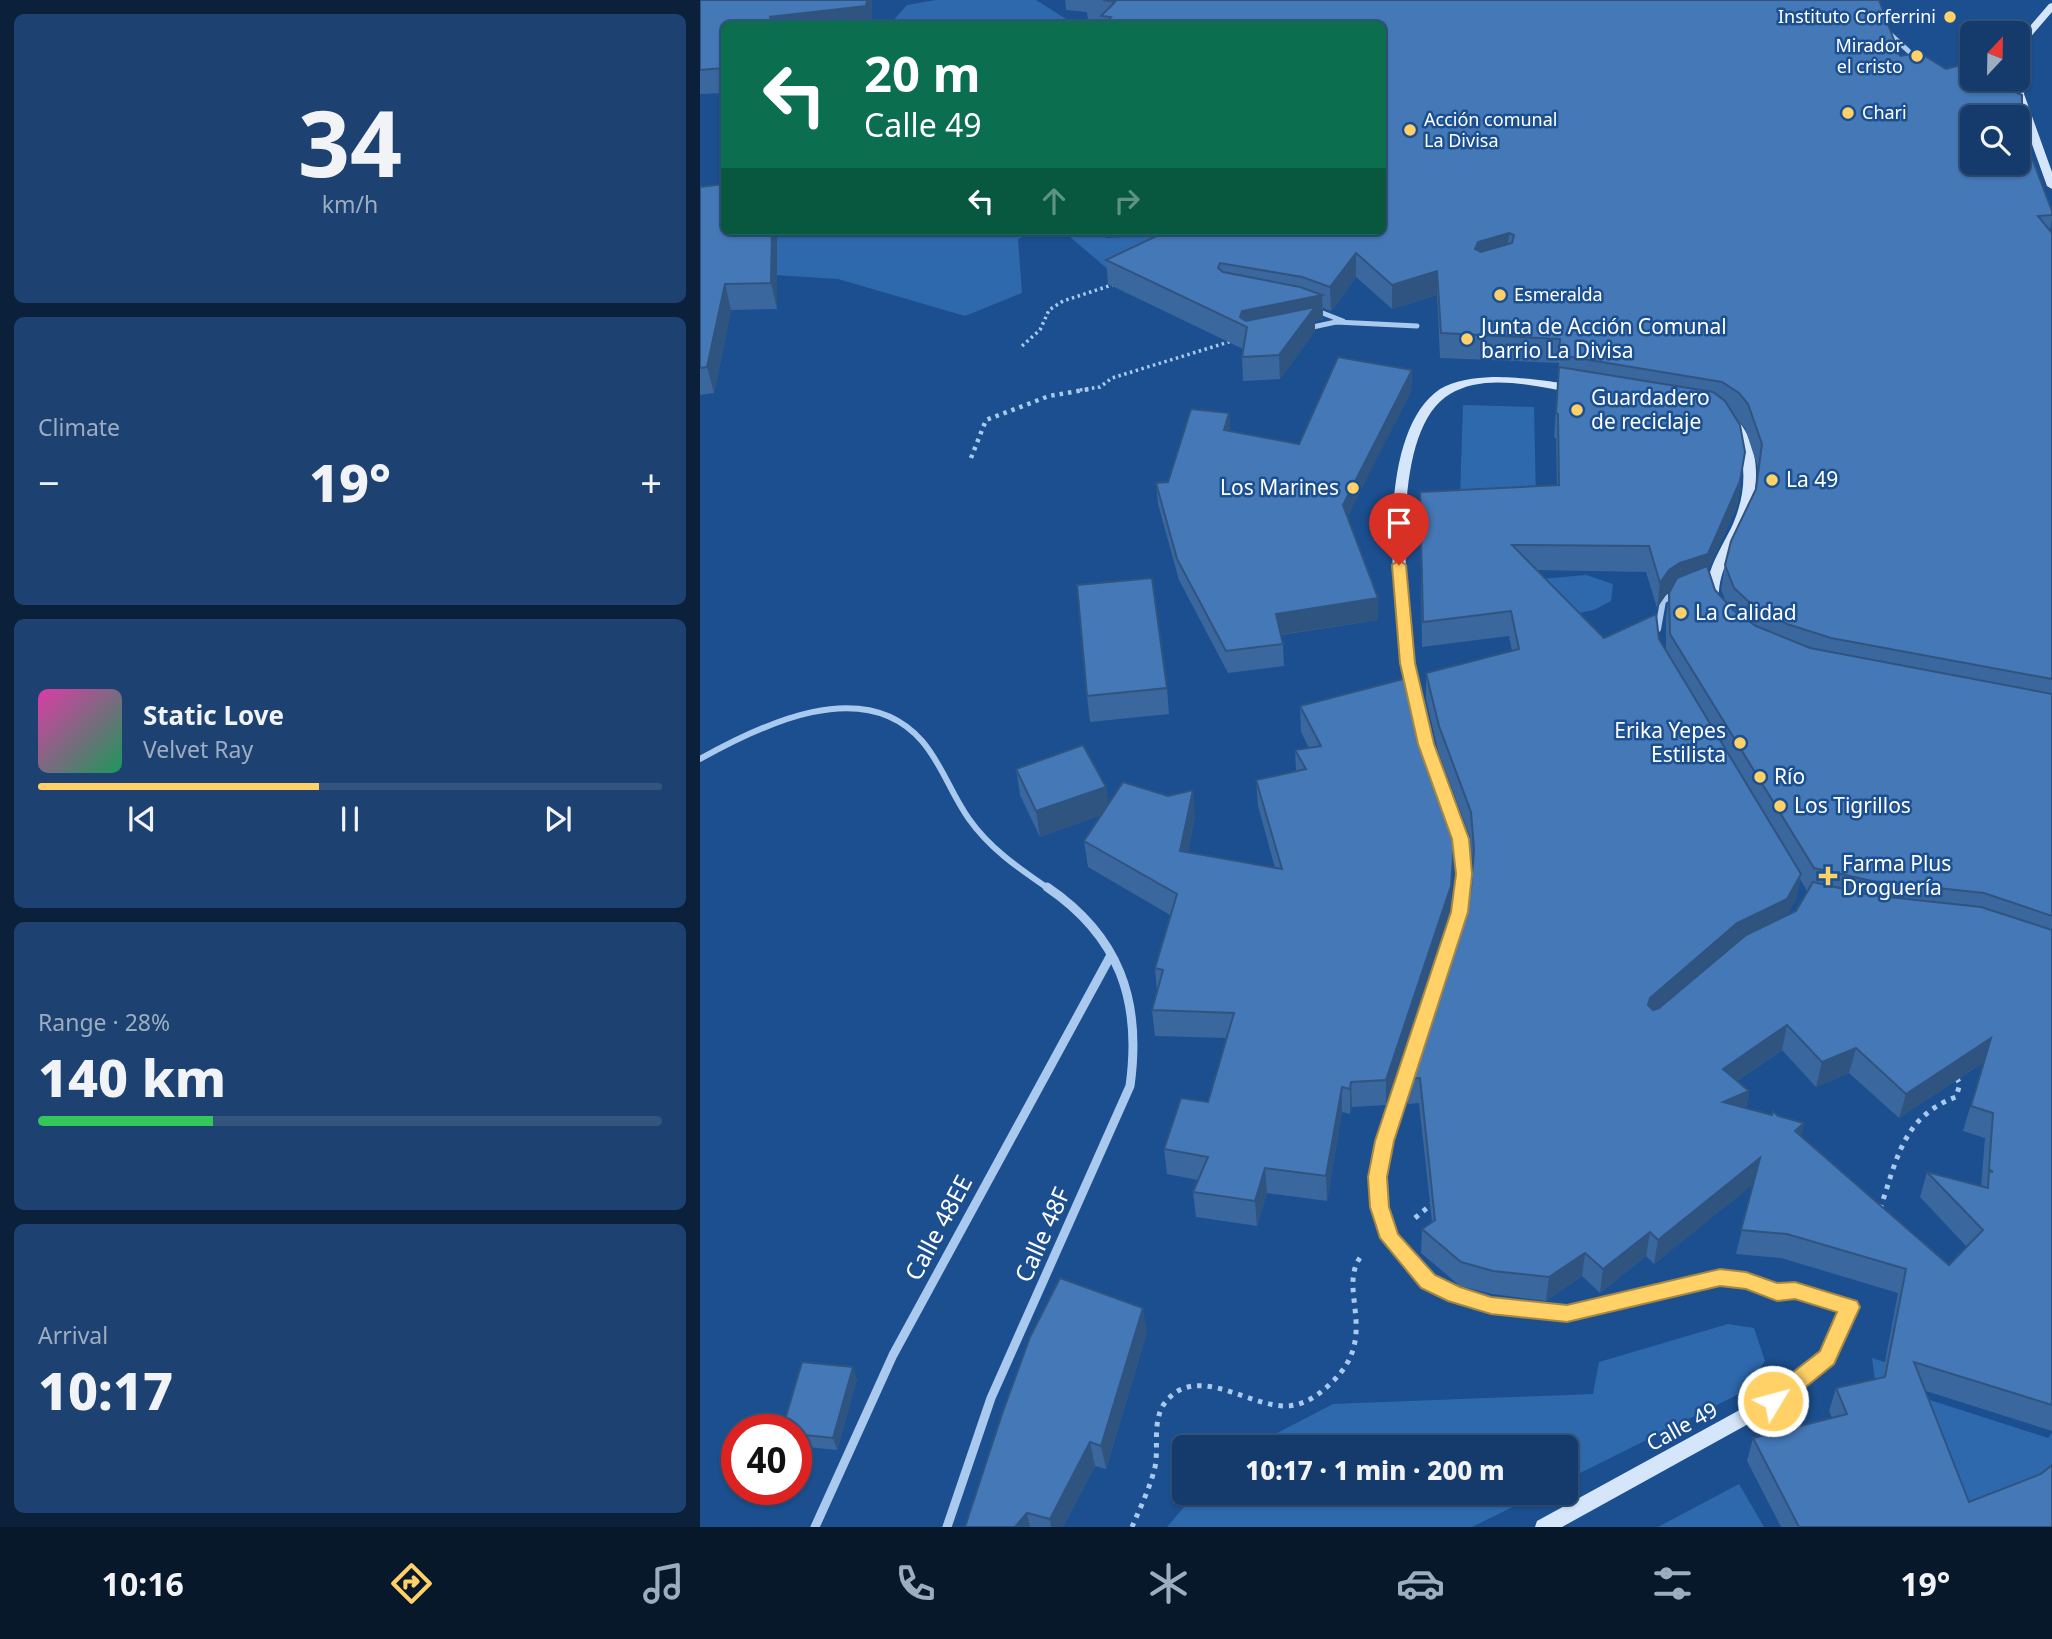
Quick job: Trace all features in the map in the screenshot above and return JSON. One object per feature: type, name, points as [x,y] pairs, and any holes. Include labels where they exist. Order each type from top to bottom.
[{"type":"street","points":[[2052,6],[2023,40],[2019,94],[2052,186]]},
{"type":"street","points":[[1887,29],[1904,50],[1923,61]]},
{"type":"street","points":[[2008,91],[2019,94]]},
{"type":"street","points":[[1302,306],[1346,323]]},
{"type":"street","points":[[1297,330],[1346,323],[1417,326]]},
{"type":"street","name":"Calle 49","points":[[1544,1527],[1773,1401],[1827,1358],[1850,1307],[1795,1290],[1777,1292],[1746,1281],[1720,1277],[1567,1314],[1503,1307],[1455,1295],[1428,1282],[1390,1238],[1379,1207],[1378,1177],[1384,1141],[1460,912],[1464,874],[1461,839],[1426,744],[1408,663],[1399,528],[1407,451],[1421,420],[1434,402],[1443,392],[1457,387],[1514,381],[1592,393]]},
{"type":"street","points":[[1715,411],[1734,423],[1745,440],[1749,488],[1741,521],[1706,584],[1719,612]]},
{"type":"street","points":[[1658,634],[1657,621],[1663,601],[1680,588]]},
{"type":"street","name":"Calle 48F","points":[[700,759],[781,721],[820,710],[855,710],[889,716],[914,730],[926,743],[958,804],[977,831],[995,850],[1081,912],[1102,936],[1132,1014],[1135,1062],[1130,1086],[992,1398],[947,1527]]},
{"type":"street","name":"Calle 48EE","points":[[815,1527],[893,1355],[1111,955]]},
{"type":"path","points":[[1022,346],[1040,330],[1049,310],[1063,301],[1112,285],[1116,274]]},
{"type":"path","points":[[971,458],[986,420],[1049,397],[1100,387],[1112,378],[1237,341]]},
{"type":"path","points":[[1876,1220],[1891,1171],[1914,1121],[1937,1101],[1956,1097],[1960,1084],[1954,1073]]},
{"type":"path","points":[[1132,1527],[1156,1464],[1155,1423],[1162,1406],[1173,1394],[1203,1386],[1227,1390],[1282,1408],[1299,1406],[1317,1397],[1349,1364],[1357,1339],[1357,1309],[1351,1287],[1351,1272],[1360,1256],[1390,1238],[1444,1194]]},
{"type":"shaded area","points":[[936,0],[1036,0],[1069,21],[893,21],[907,5]]},
{"type":"shaded area","points":[[779,235],[1028,235],[1018,239],[1022,293],[965,316],[838,279],[758,274]]},
{"type":"shaded area","points":[[1068,235],[1107,235],[1105,238],[1169,235],[1110,271]]},
{"type":"shaded area","points":[[1463,405],[1534,407],[1536,498],[1460,496]]},
{"type":"shaded area","points":[[1586,575],[1613,584],[1611,601],[1594,610],[1546,620],[1541,579]]},
{"type":"shaded area","points":[[1728,1324],[1754,1328],[1765,1361],[1745,1391],[1578,1474],[1578,1435],[1273,1435],[1333,1404],[1593,1394],[1599,1362]]},
{"type":"shaded area","points":[[1872,1358],[1891,1364],[1896,1389],[2048,1438],[2052,1433],[2052,1495],[1971,1515],[1878,1403]]},
{"type":"shaded area","points":[[1739,1484],[1764,1527],[1658,1527]]},
{"type":"shaded area","points":[[1186,1505],[1517,1505],[1472,1527],[1167,1527]]},
{"type":"building","points":[[700,0],[867,0],[866,6],[770,17],[771,21],[721,21],[721,68],[700,70]]},
{"type":"building","points":[[1103,0],[1879,0],[1900,56],[1920,53],[1946,69],[1960,65],[1960,91],[2014,91],[2022,95],[2022,105],[1960,105],[1960,175],[2030,175],[2030,153],[2052,211],[2052,215],[2038,216],[2052,233],[2052,679],[1831,638],[1787,624],[1748,601],[1734,588],[1725,565],[1731,541],[1756,489],[1762,444],[1748,404],[1739,393],[1722,382],[1559,355],[1560,339],[1441,333],[1437,271],[1392,285],[1356,253],[1330,287],[1302,277],[1220,263],[1218,268],[1223,272],[1300,287],[1322,295],[1242,311],[1240,317],[1246,321],[1315,307],[1279,355],[1242,357],[1247,327],[1106,260],[1159,235],[1386,235],[1386,21],[1108,21],[1111,17],[1101,16],[1115,2]],"holes":[[[1509,233],[1514,235],[1512,243],[1481,252],[1475,249],[1478,242]]]},
{"type":"building","points":[[721,184],[721,235],[772,235],[771,283],[725,284],[707,367],[700,368],[700,187]]},
{"type":"building","points":[[1338,357],[1412,370],[1343,505],[1378,598],[1276,614],[1283,644],[1226,651],[1177,559],[1156,483],[1168,482],[1191,409],[1229,413],[1224,430],[1299,444]]},
{"type":"building","points":[[1559,367],[1713,392],[1725,401],[1740,425],[1745,452],[1740,481],[1708,554],[1680,563],[1669,570],[1660,583],[1649,546],[1512,545],[1604,638],[1656,614],[1659,639],[1801,874],[1787,899],[1737,923],[1650,998],[1648,1005],[1653,1010],[1659,1008],[1746,935],[1796,911],[1813,882],[1870,895],[1981,907],[2052,930],[2052,1405],[1914,1362],[1969,1502],[2041,1474],[2052,1465],[2052,1527],[1799,1527],[1753,1438],[1847,1414],[1836,1388],[1885,1377],[1906,1269],[1787,1234],[1741,1230],[1760,1158],[1658,1240],[1650,1232],[1603,1269],[1585,1253],[1549,1277],[1493,1271],[1461,1262],[1422,1229],[1435,1220],[1420,1078],[1408,1079],[1471,888],[1474,850],[1471,812],[1439,726],[1426,673],[1519,649],[1511,611],[1423,622],[1420,492],[1559,485],[1556,413]],"holes":[[[1787,1025],[1822,1062],[1856,1048],[1906,1094],[1991,1038],[1971,1106],[1993,1113],[1989,1169],[1993,1172],[1989,1171],[1988,1188],[1927,1172],[1983,1230],[1949,1265],[1795,1131],[1804,1123],[1778,1116],[1773,1111],[1772,1115],[1723,1102],[1749,1091],[1723,1069]]]},
{"type":"building","points":[[1707,566],[1715,590],[1733,610],[1756,626],[1810,648],[2052,694],[2052,916],[1984,893],[1872,881],[1814,868],[1670,634],[1669,593],[1677,578]]},
{"type":"building","points":[[1152,578],[1167,688],[1087,696],[1077,585]]},
{"type":"building","points":[[1407,678],[1421,731],[1449,805],[1454,843],[1451,886],[1386,1080],[1351,1082],[1350,1089],[1342,1087],[1326,1176],[1265,1168],[1255,1201],[1193,1192],[1208,1157],[1164,1149],[1181,1098],[1208,1102],[1234,1013],[1152,1010],[1163,970],[1155,968],[1177,894],[1084,841],[1123,782],[1168,796],[1193,790],[1180,851],[1282,869],[1256,780],[1306,769],[1295,750],[1321,746],[1300,706]]},
{"type":"building","points":[[1083,745],[1106,787],[1036,811],[1016,769]]},
{"type":"building","points":[[1060,1278],[1143,1308],[1101,1446],[1090,1442],[1050,1519],[1027,1513],[1015,1527],[965,1527],[1030,1337]]},
{"type":"building","points":[[802,1362],[853,1367],[833,1438],[812,1436],[812,1414],[787,1414]]},
{"type":"place","name":"Instituto Corferrini","points":[[1950,17]]},
{"type":"place","name":"Mirador el cristo","points":[[1917,56]]},
{"type":"place","name":"Chari","points":[[1848,113]]},
{"type":"place","name":"Acción comunal La Divisa","points":[[1410,130]]},
{"type":"place","name":"Esmeralda","points":[[1500,295]]},
{"type":"place","name":"Junta de Acción Comunal barrio La Divisa","points":[[1467,339]]},
{"type":"place","name":"Guardadero de reciclaje","points":[[1577,410]]},
{"type":"place","name":"La 49","points":[[1772,480]]},
{"type":"place","name":"Los Marines","points":[[1353,488]]},
{"type":"place","name":"La Calidad","points":[[1681,613]]},
{"type":"place","name":"Erika Yepes Estilista","points":[[1740,743]]},
{"type":"place","name":"Río","points":[[1760,777]]},
{"type":"place","name":"Los Tigrillos","points":[[1780,806]]},
{"type":"place","name":"Farma Plus Droguería","points":[[1828,876]]},
{"type":"route","points":[[1399,565],[1408,663],[1426,744],[1461,839],[1464,874],[1460,912],[1384,1141],[1378,1192],[1379,1207],[1390,1238],[1428,1282],[1455,1295],[1491,1306],[1567,1314],[1720,1277],[1746,1281],[1777,1292],[1795,1290],[1850,1307],[1827,1358],[1773,1401]]}]
